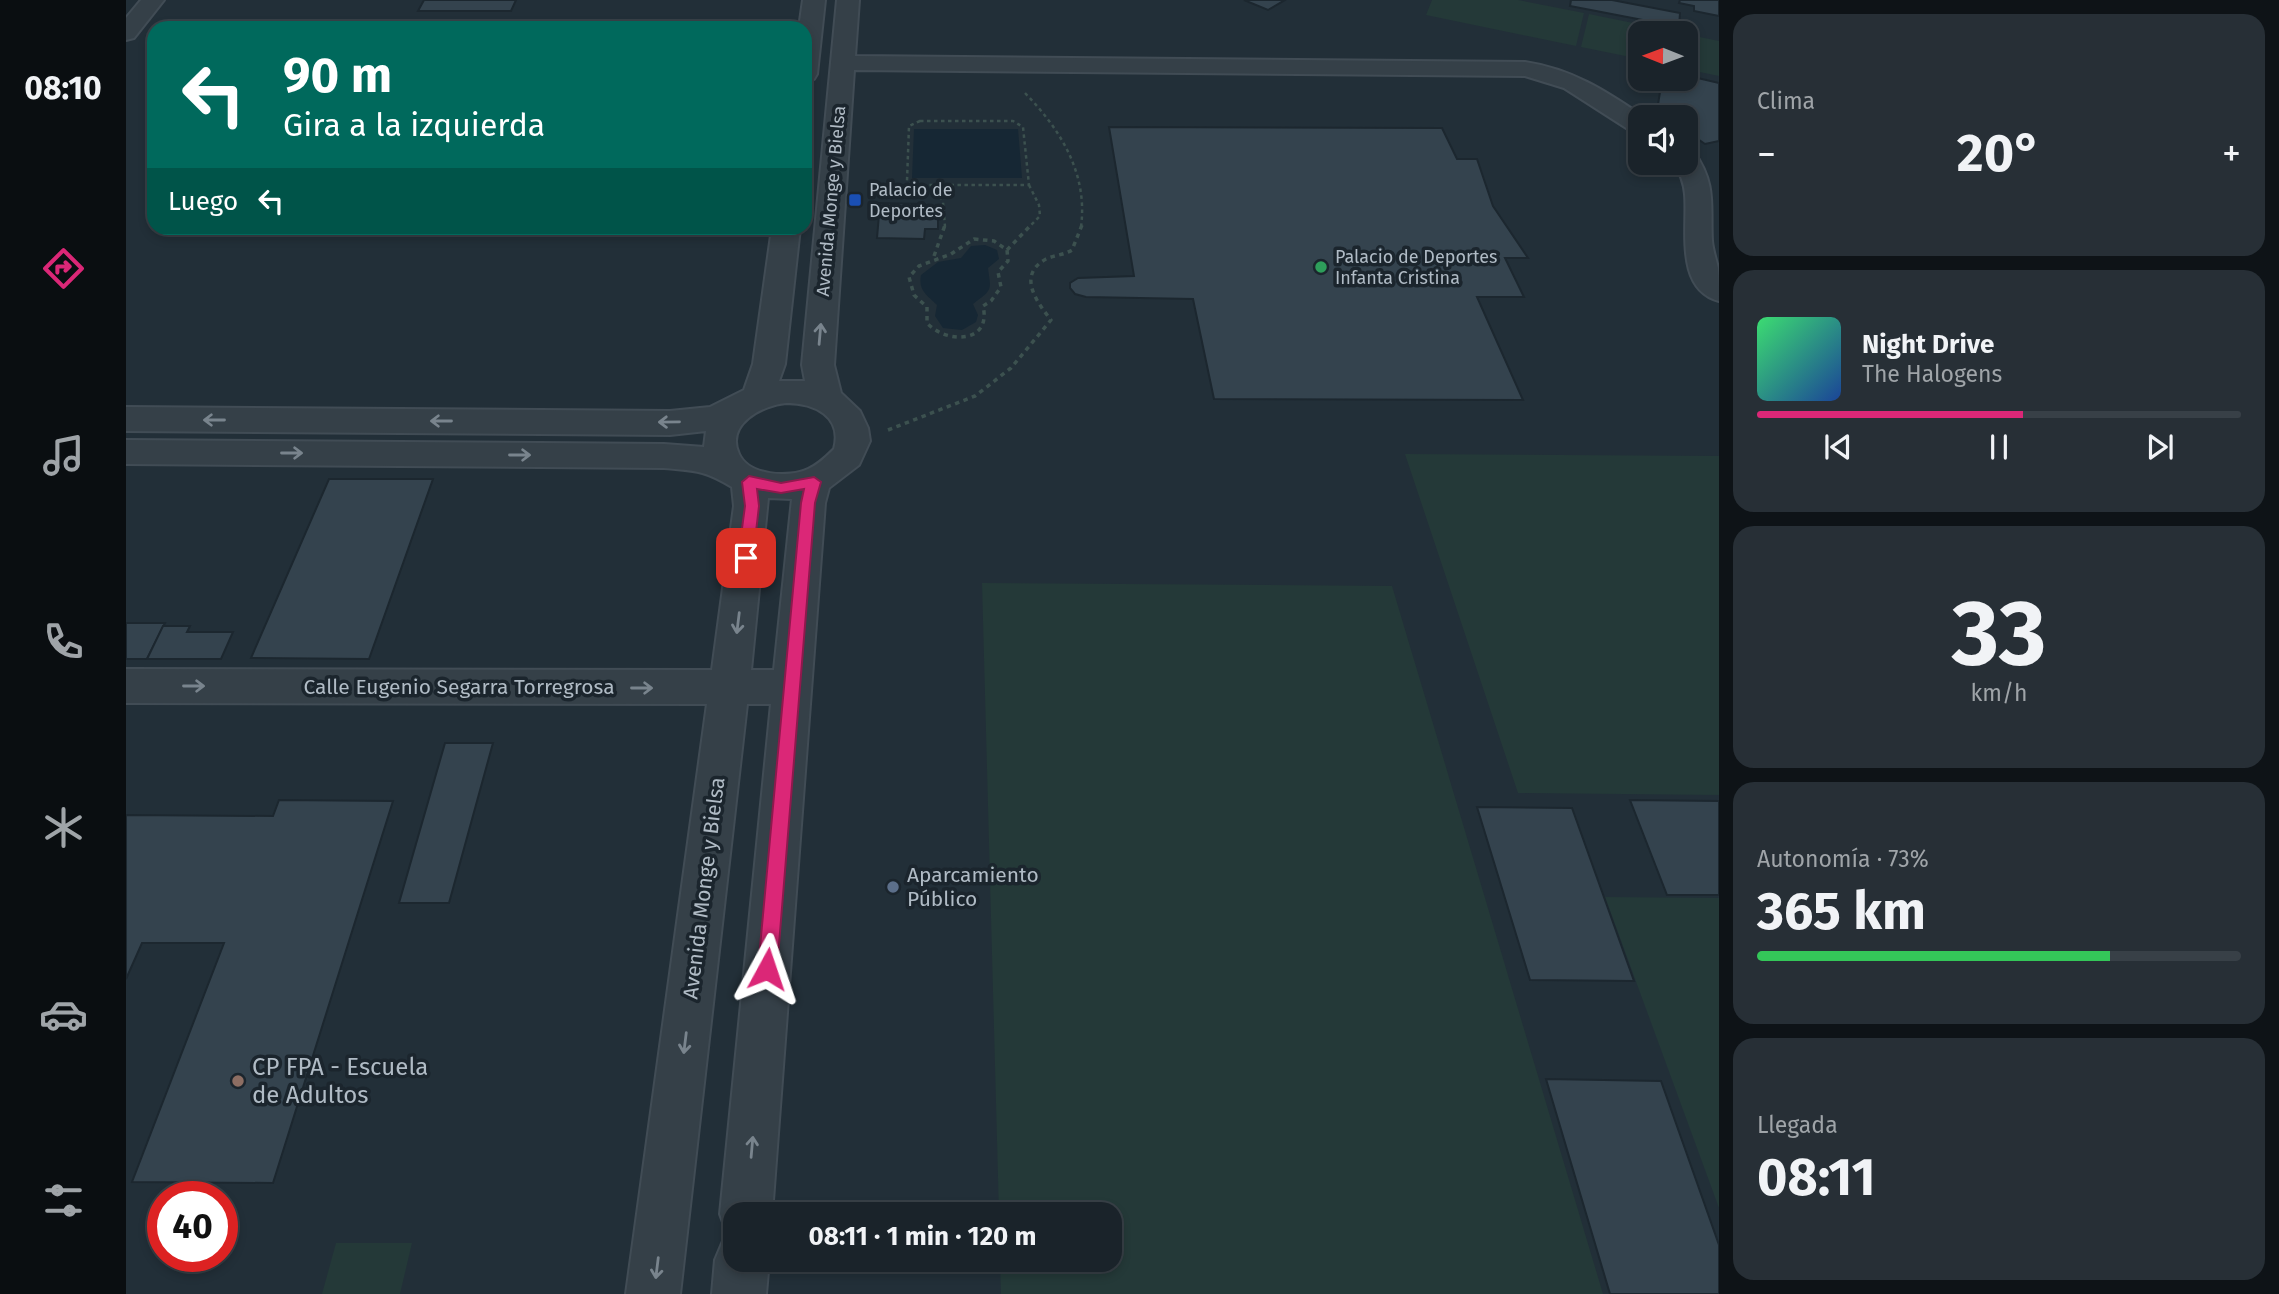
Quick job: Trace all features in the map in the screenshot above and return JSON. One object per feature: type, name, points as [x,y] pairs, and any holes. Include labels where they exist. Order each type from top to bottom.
[{"type":"street","points":[[126,33],[153,0]]},
{"type":"street","points":[[811,21],[814,0]]},
{"type":"street","name":"Avenida Monge y Bielsa","points":[[828,400],[818,365],[848,0]]},
{"type":"street","points":[[843,63],[1525,69],[1557,74],[1572,80],[1628,119]]},
{"type":"street","points":[[1698,170],[1711,190],[1703,262],[1713,285],[1719,291]]},
{"type":"street","points":[[738,474],[719,444],[721,432],[747,404],[769,364],[785,235]]},
{"type":"street","points":[[126,419],[670,423],[693,421],[794,391],[828,400],[847,415],[853,436],[852,447],[838,467],[814,482],[781,488],[688,457],[126,452]]},
{"type":"street","name":"Avenida Monge y Bielsa","points":[[653,1294],[752,506],[738,474]]},
{"type":"street","points":[[747,1202],[808,503],[814,482]]},
{"type":"street","name":"Calle Eugenio Segarra Torregrosa","points":[[126,686],[792,687]]},
{"type":"street","points":[[739,1294],[741,1272]]},
{"type":"path","points":[[887,430],[975,396],[1011,368],[1051,320],[1030,291],[1029,279],[1034,268],[1045,259],[1068,254],[1075,246],[1083,221],[1081,190],[1076,166],[1066,142],[1042,109],[1021,88]]},
{"type":"path","points":[[1007,250],[994,241],[974,239],[959,246],[954,253],[933,257],[920,264],[912,273],[910,284],[914,295],[927,307],[925,317],[928,325],[937,333],[950,337],[965,337],[978,332],[986,324],[988,315],[983,306],[991,301],[1000,287],[998,272],[1008,261],[1007,250],[1040,216],[1039,205],[1029,185],[1023,127],[1013,121],[920,121],[909,126],[907,181],[912,185],[1029,185]]},
{"type":"path","points":[[932,184],[943,199],[946,215],[944,231],[933,257]]},
{"type":"green space","points":[[1432,0],[1518,0],[1584,13],[1576,46],[1426,15]]},
{"type":"green space","points":[[1589,14],[1628,22],[1628,57],[1581,47]]},
{"type":"green space","points":[[1698,37],[1719,41],[1719,76],[1698,72]]},
{"type":"green space","points":[[1405,454],[1719,456],[1719,795],[1518,793]]},
{"type":"green space","points":[[982,583],[1392,586],[1603,1294],[1001,1294],[1000,1272],[1122,1272],[1122,1202],[999,1202]]},
{"type":"green space","points":[[1605,897],[1719,898],[1719,1208]]},
{"type":"green space","points":[[336,1243],[412,1243],[400,1294],[322,1294]]},
{"type":"water","points":[[914,129],[1018,129],[1022,178],[912,178]]},
{"type":"water","points":[[985,245],[997,250],[999,259],[988,268],[989,289],[973,304],[978,315],[976,322],[962,330],[943,328],[935,316],[937,305],[922,289],[921,275],[938,262],[961,258],[971,246]]},
{"type":"building","points":[[424,0],[516,0],[511,11],[418,11]]},
{"type":"building","points":[[1244,0],[1285,0],[1268,10]]},
{"type":"building","points":[[1571,0],[1612,0],[1680,13],[1679,21],[1648,21],[1570,6]]},
{"type":"building","points":[[1680,0],[1719,0],[1719,16],[1694,11],[1694,6],[1679,3]]},
{"type":"building","points":[[1698,78],[1719,83],[1719,141],[1705,144],[1698,139],[1698,105],[1658,105],[1660,91],[1698,91]]},
{"type":"building","name":"Palacio de Deportes Infanta Cristina","points":[[1109,127],[1442,128],[1457,159],[1477,159],[1493,206],[1528,258],[1505,258],[1524,297],[1477,297],[1523,400],[1214,399],[1193,299],[1086,297],[1075,294],[1070,288],[1070,283],[1078,278],[1134,276]]},
{"type":"building","points":[[880,203],[925,204],[925,214],[938,214],[938,229],[925,229],[924,239],[877,238]]},
{"type":"building","points":[[329,479],[433,479],[369,659],[251,658]]},
{"type":"building","points":[[126,623],[165,623],[147,659],[126,659]]},
{"type":"building","points":[[163,626],[190,626],[187,632],[233,632],[221,659],[147,659]]},
{"type":"building","points":[[445,743],[493,743],[449,903],[399,903]]},
{"type":"building","name":"CP FPA - Escuela de Adultos","points":[[279,800],[393,801],[273,1183],[132,1182],[224,943],[142,943],[126,979],[126,815],[273,816]]},
{"type":"building","points":[[1630,800],[1719,801],[1719,895],[1667,895]]},
{"type":"building","points":[[1477,807],[1572,808],[1634,981],[1530,980]]},
{"type":"building","points":[[1546,1079],[1661,1081],[1719,1245],[1719,1294],[1610,1294]]},
{"type":"place","name":"Palacio de Deportes","points":[[855,200]]},
{"type":"place","name":"Palacio de Deportes Infanta Cristina","points":[[1321,267]]},
{"type":"place","name":"Aparcamiento Público","points":[[893,887]]},
{"type":"place","name":"CP FPA - Escuela de Adultos","points":[[238,1081]]},
{"type":"route","points":[[746,558],[752,506],[749,482],[781,488],[814,482],[808,503],[767,969]]}]
